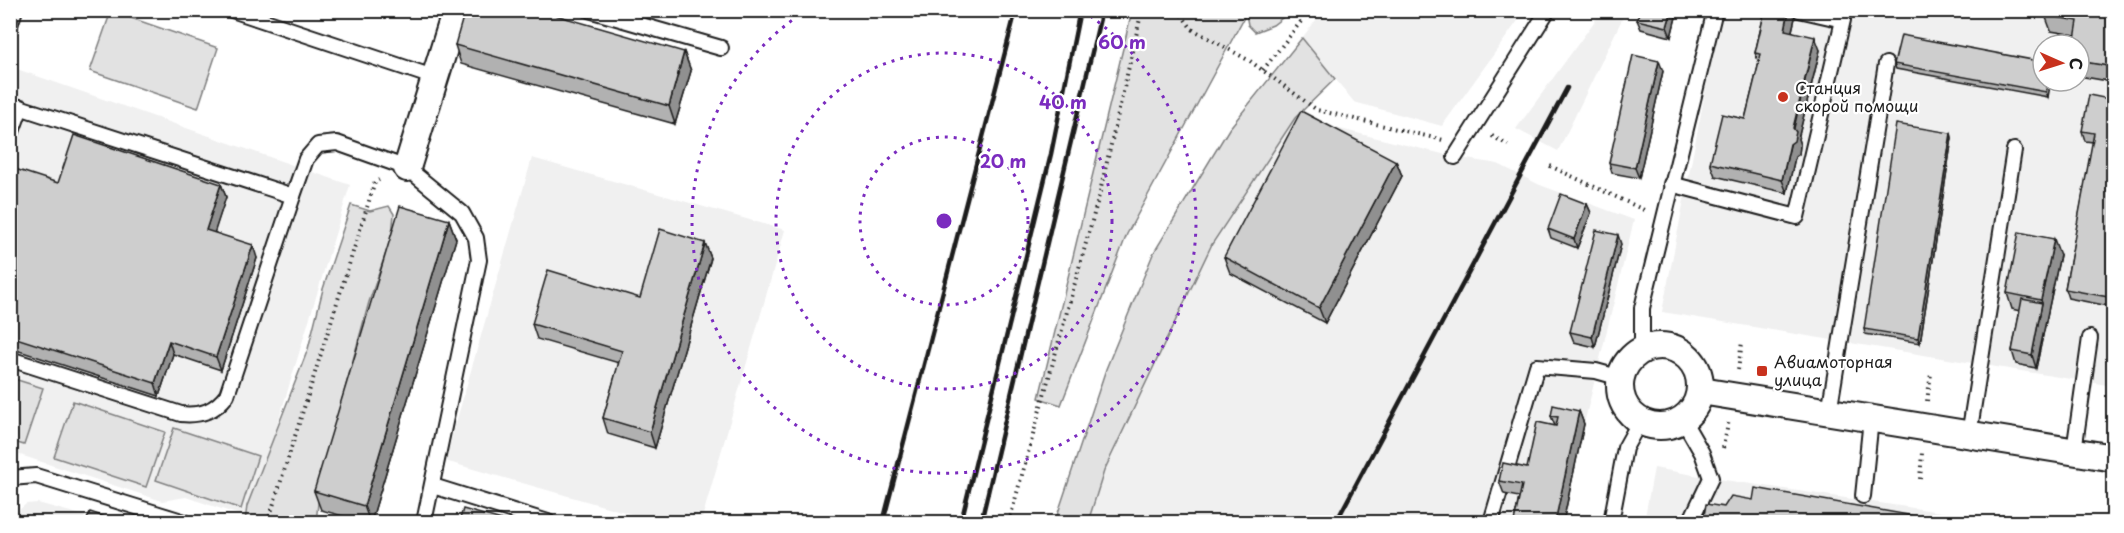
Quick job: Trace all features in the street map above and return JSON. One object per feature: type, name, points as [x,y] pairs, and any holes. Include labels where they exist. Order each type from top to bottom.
[{"type":"street","points":[[407,168],[456,10]]},
{"type":"street","points":[[1666,346],[1689,357],[1700,378],[1701,391],[1691,412],[1683,420],[1661,427],[1640,421],[1625,407],[1620,388],[1621,378],[1628,361],[1642,350],[1666,346]]},
{"type":"street","points":[[1701,391],[2114,458]]},
{"type":"lane","points":[[10,25],[15,10]]},
{"type":"lane","points":[[232,10],[436,78]]},
{"type":"lane","points":[[589,10],[721,48]]},
{"type":"lane","points":[[1459,151],[1548,10]]},
{"type":"lane","points":[[1642,350],[1642,308],[1715,10]]},
{"type":"lane","points":[[1671,184],[1797,217],[1843,20],[1799,10]]},
{"type":"lane","points":[[1829,412],[1886,64]]},
{"type":"lane","points":[[10,137],[16,105],[293,196]]},
{"type":"lane","points":[[10,359],[181,414],[194,415],[218,407],[227,395],[306,159],[318,145],[336,143],[407,168],[462,213],[476,238],[479,260],[424,522]]},
{"type":"lane","points":[[1969,435],[2014,150]]},
{"type":"lane","points":[[2074,452],[2090,338]]},
{"type":"lane","points":[[1491,522],[1537,366],[1596,372],[1621,378]]},
{"type":"lane","points":[[1863,496],[1871,419]]},
{"type":"lane","points":[[1683,420],[1701,453],[1711,478],[1690,522]]},
{"type":"lane","points":[[1611,522],[1625,448],[1640,421]]},
{"type":"lane","points":[[10,478],[36,476],[185,522]]},
{"type":"lane","points":[[433,486],[548,522]]},
{"type":"path","points":[[1009,522],[1100,192],[1142,10]]},
{"type":"path","points":[[1178,10],[1192,29],[1263,70],[1317,110],[1459,151]]},
{"type":"path","points":[[1263,70],[1310,10]]},
{"type":"path","points":[[1550,166],[1643,208],[1645,213]]},
{"type":"path","points":[[268,522],[375,182],[407,168]]},
{"type":"path","points":[[1737,374],[1742,342]]},
{"type":"path","points":[[1927,402],[1931,374]]},
{"type":"path","points":[[1723,449],[1731,411]]},
{"type":"path","points":[[1920,479],[1923,450]]},
{"type":"shaded area","points":[[1242,10],[1247,13],[1249,11],[1291,11],[1273,25],[1255,32],[1248,25],[1246,14],[1127,234],[1061,405],[1039,398],[1132,11]]},
{"type":"shaded area","points":[[111,11],[218,48],[198,108],[90,71]]},
{"type":"shaded area","points":[[1323,11],[1525,11],[1442,126],[1354,102],[1302,38]]},
{"type":"shaded area","points":[[1602,11],[1626,11],[1558,151],[1516,129]]},
{"type":"shaded area","points":[[1721,11],[2113,11],[2113,386],[1662,312]]},
{"type":"shaded area","points":[[1302,38],[1335,79],[1295,118],[1212,244],[1104,471],[1088,522],[1055,522],[1106,369],[1153,254],[1229,129]]},
{"type":"shaded area","points":[[11,67],[350,185],[249,518],[186,497],[162,501],[11,452]]},
{"type":"shaded area","points":[[1295,118],[1455,157],[1498,164],[1540,185],[1634,220],[1584,424],[1563,522],[1088,522],[1104,471],[1212,244]]},
{"type":"shaded area","points":[[532,158],[785,230],[701,522],[660,522],[445,461]]},
{"type":"shaded area","points":[[351,205],[370,211],[389,206],[394,214],[392,235],[369,302],[321,476],[316,522],[245,522],[247,506],[308,349],[323,289]]},
{"type":"shaded area","points":[[11,378],[43,388],[24,445],[11,441]]},
{"type":"shaded area","points":[[73,401],[165,432],[146,487],[54,457]]},
{"type":"shaded area","points":[[174,428],[258,456],[241,509],[156,480]]},
{"type":"shaded area","points":[[1654,468],[1711,478],[2008,522],[1644,522]]},
{"type":"shaded area","points":[[38,503],[85,516],[83,522],[11,522],[26,504]]},
{"type":"building","points":[[465,10],[538,10],[684,52],[669,106],[455,45]]},
{"type":"building","points":[[1640,10],[1672,10],[1667,27],[1637,20]]},
{"type":"building","name":"Станция скорой помощи","points":[[1765,10],[1789,10],[1785,30],[1815,37],[1793,128],[1796,132],[1794,141],[1790,144],[1782,180],[1710,163],[1722,114],[1745,119],[1761,54],[1755,53]]},
{"type":"building","points":[[2046,10],[2114,10],[2114,67],[2091,63],[2091,33],[2076,33],[2078,21],[2045,15]]},
{"type":"building","points":[[1901,35],[2031,60],[2031,89],[1894,64]]},
{"type":"building","points":[[1633,55],[1659,61],[1635,168],[1609,163]]},
{"type":"building","points":[[2089,95],[2114,100],[2114,298],[2065,289],[2094,133],[2082,131]]},
{"type":"building","points":[[1301,111],[1396,161],[1319,308],[1224,257]]},
{"type":"building","points":[[1896,124],[1951,133],[1918,338],[1864,329]]},
{"type":"building","points":[[74,135],[221,184],[206,230],[253,245],[216,357],[169,341],[155,383],[10,336],[10,319],[17,299],[10,297],[10,174],[12,168],[58,183]]},
{"type":"building","points":[[1561,194],[1587,204],[1574,239],[1548,229]]},
{"type":"building","points":[[400,206],[449,220],[364,506],[314,491]]},
{"type":"building","points":[[660,229],[705,243],[650,432],[603,418],[622,351],[532,324],[548,270],[640,298]]},
{"type":"building","points":[[1596,230],[1618,235],[1592,337],[1570,332]]},
{"type":"building","points":[[2019,232],[2054,239],[2041,300],[2007,293]]},
{"type":"building","points":[[2022,299],[2042,303],[2032,355],[2012,351]]},
{"type":"building","points":[[1553,405],[1579,411],[1555,522],[1514,522],[1522,485],[1499,481],[1503,463],[1527,468],[1537,422],[1556,426],[1558,417],[1551,416]]},
{"type":"building","points":[[1755,488],[1948,522],[1703,522],[1706,504],[1724,507],[1731,496],[1753,500]]},
{"type":"building","points":[[463,509],[509,522],[459,522]]},
{"type":"building","points":[[90,512],[120,522],[86,522]]},
{"type":"building","points":[[2014,519],[2033,522],[2014,522]]},
{"type":"railway","points":[[883,522],[1016,10]]},
{"type":"railway","points":[[961,522],[1051,154],[1080,10]]},
{"type":"railway","points":[[981,522],[1102,10]]},
{"type":"railway","points":[[1336,522],[1567,88]]},
{"type":"place","name":"Станция скорой помощи","points":[[1783,97]]},
{"type":"place","name":"Авиамоторная улица","points":[[1762,371]]}]
